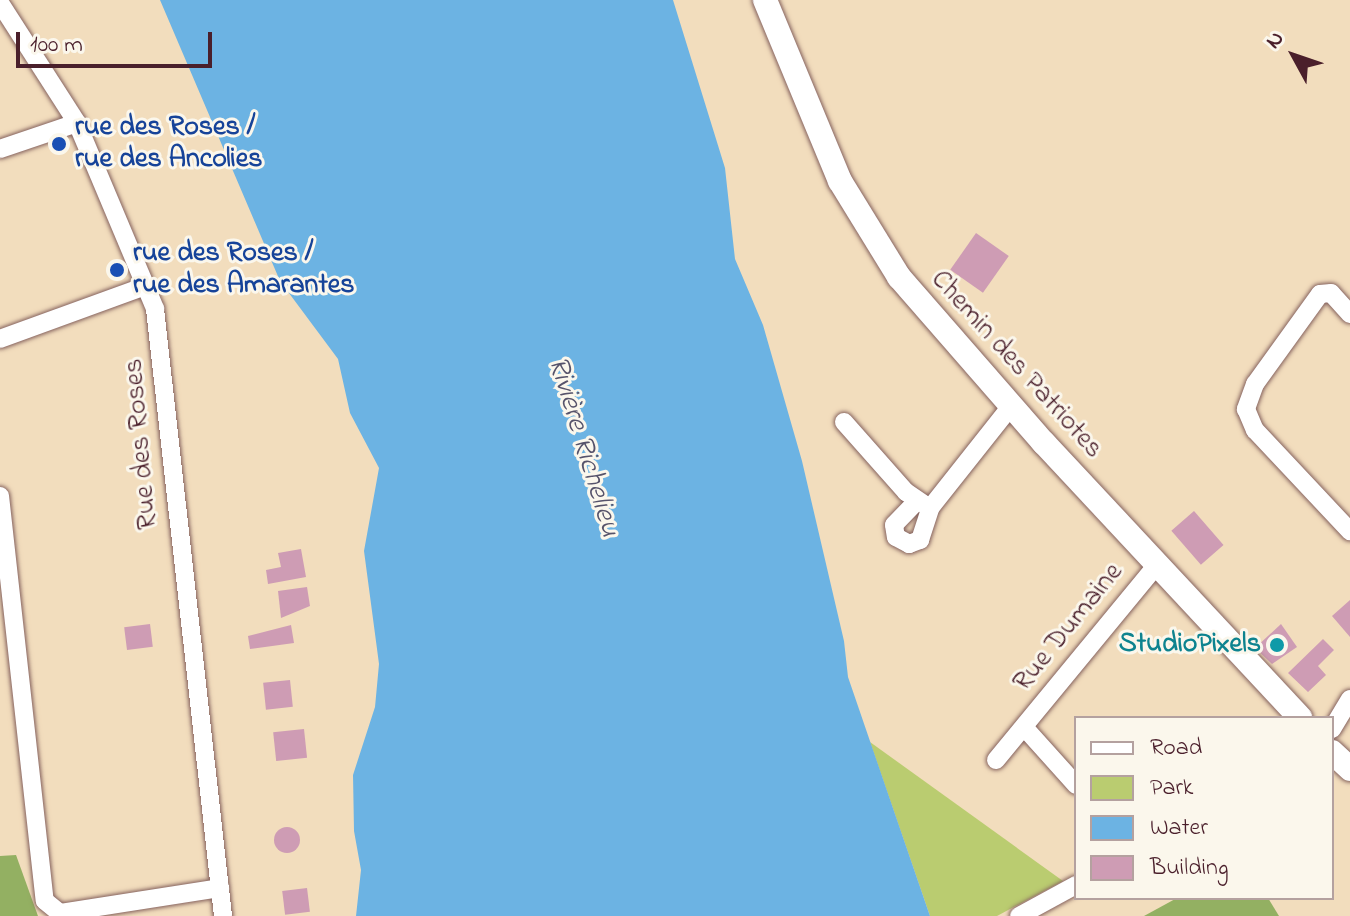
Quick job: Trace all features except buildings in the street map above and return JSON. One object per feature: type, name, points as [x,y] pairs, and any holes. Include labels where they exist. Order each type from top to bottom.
[{"type":"main road","name":"Chemin des Patriotes","points":[[765,0],[840,181],[872,239],[911,292],[1011,406],[1298,716]]},
{"type":"main road","points":[[1334,754],[1350,769]]},
{"type":"street","name":"Rue des Roses","points":[[0,3],[77,123],[146,286],[159,329],[223,916]]},
{"type":"street","points":[[0,149],[77,123]]},
{"type":"street","points":[[0,339],[146,286]]},
{"type":"street","points":[[1350,314],[1331,293],[1320,294],[1255,384],[1246,409],[1255,430],[1350,531]]},
{"type":"street","points":[[844,422],[924,504],[1011,406]]},
{"type":"street","points":[[0,496],[45,901],[60,913],[220,888]]},
{"type":"street","name":"Rue Dumaine","points":[[996,760],[1157,565]]},
{"type":"street","points":[[1334,726],[1350,699]]},
{"type":"street","name":"Rue Dumaine","points":[[1024,727],[1074,783]]},
{"type":"street","points":[[1019,916],[1074,886]]},
{"type":"green space","points":[[870,742],[1063,881],[997,916],[930,916]]},
{"type":"green space","points":[[16,855],[38,916],[0,916],[0,856]]},
{"type":"green space","points":[[1173,900],[1269,900],[1279,916],[1144,916]]},
{"type":"water","name":"Rivière Richelieu","points":[[160,0],[673,0],[725,168],[735,259],[763,325],[802,461],[844,641],[848,677],[930,916],[356,916],[361,870],[354,831],[353,775],[375,707],[379,664],[364,551],[379,468],[350,413],[338,359],[280,281]]},
{"type":"place","name":"rue des Roses / rue des Ancolies","points":[[59,144]]},
{"type":"place","name":"rue des Roses / rue des Amarantes","points":[[117,270]]},
{"type":"place","name":"StudioPixels","points":[[1277,645]]}]
